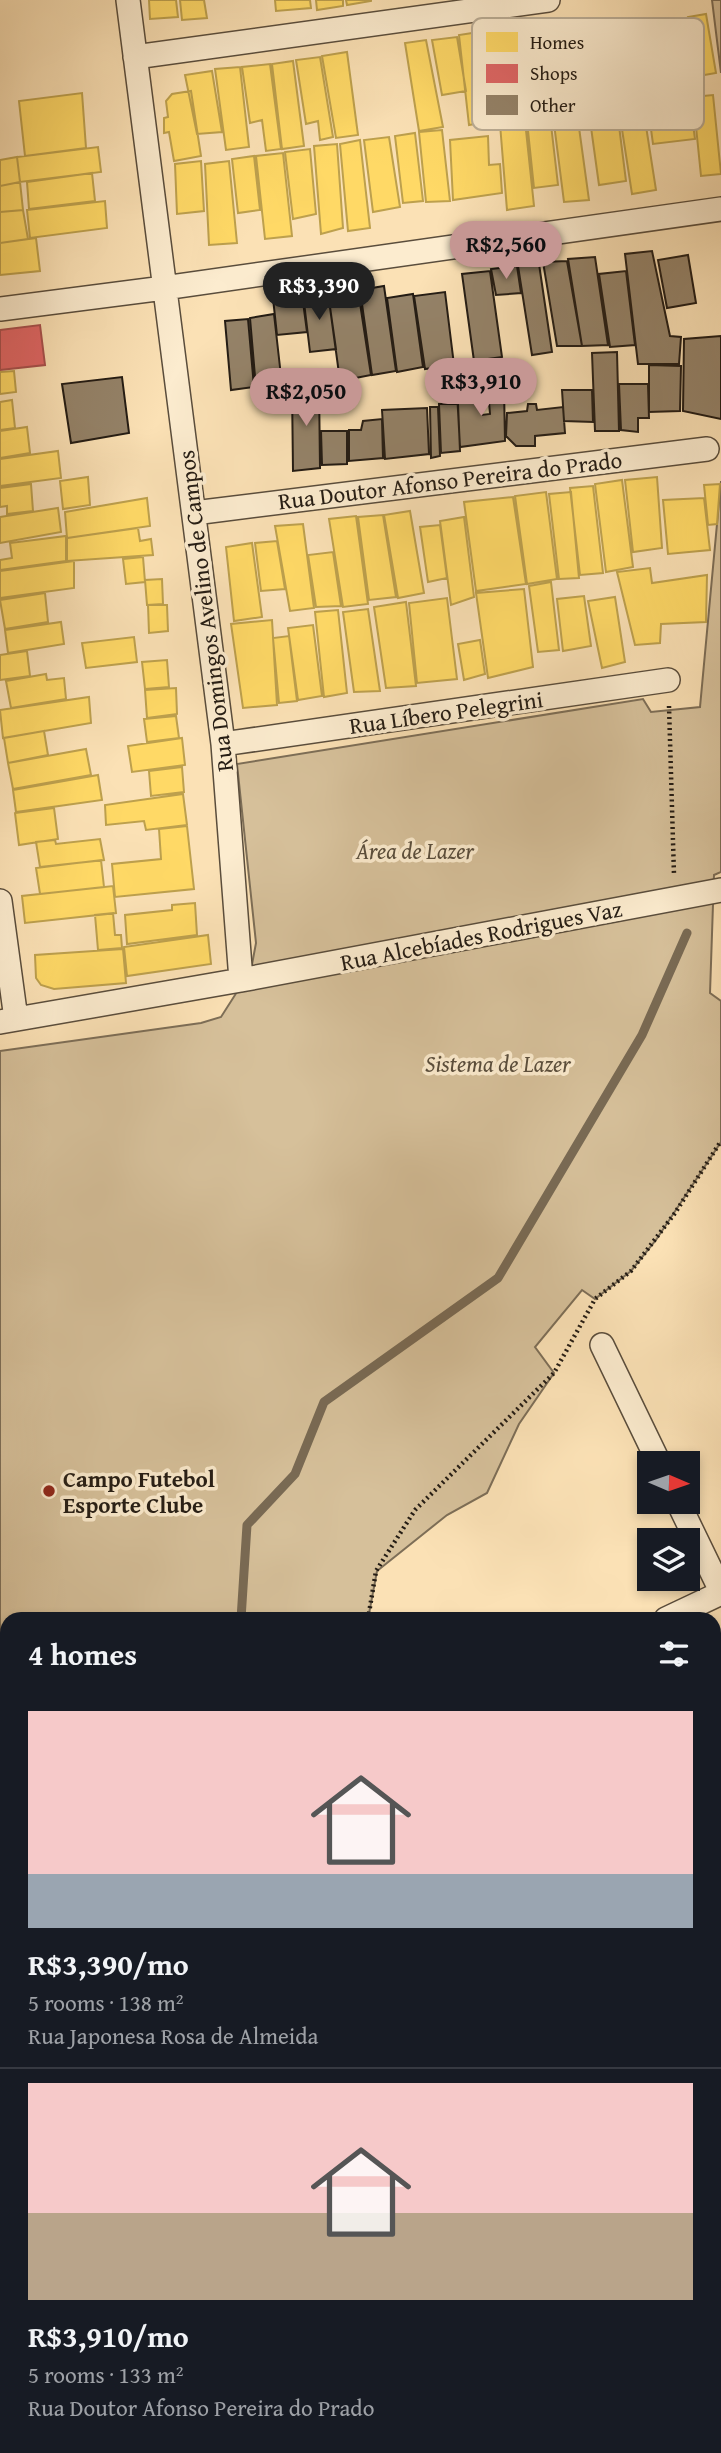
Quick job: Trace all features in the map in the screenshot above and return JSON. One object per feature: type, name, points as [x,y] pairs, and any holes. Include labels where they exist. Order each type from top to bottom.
[{"type":"street","name":"Rua Domingos Avelino de Campos","points":[[128,0],[223,744],[241,981]]},
{"type":"street","points":[[135,57],[548,0]]},
{"type":"street","points":[[0,309],[721,209]]},
{"type":"street","name":"Rua Doutor Afonso Pereira do Prado","points":[[194,513],[707,449]]},
{"type":"street","name":"Rua Líbero Pelegrini","points":[[223,744],[668,680]]},
{"type":"street","name":"Rua Alcebíades Rodrigues Vaz","points":[[241,981],[721,890]]},
{"type":"street","points":[[0,901],[8,1021],[241,981]]},
{"type":"street","points":[[602,1345],[653,1451]]},
{"type":"street","points":[[680,1612],[721,1592],[684,1514]]},
{"type":"path","points":[[668,680],[674,898]]},
{"type":"path","points":[[369,1612],[376,1571],[415,1510],[554,1373],[595,1299],[631,1272],[675,1213],[721,1141]]},
{"type":"green space","points":[[712,0],[721,0],[721,73]]},
{"type":"green space","points":[[721,481],[721,872],[714,875],[710,993],[721,1001],[721,1142],[656,1240],[631,1271],[595,1299],[582,1290],[535,1347],[554,1373],[519,1424],[487,1493],[447,1515],[377,1571],[369,1612],[0,1612],[0,1051],[201,1023],[221,1017],[251,970],[256,943],[237,764],[643,699],[651,712],[700,707]]},
{"type":"building: Homes","points":[[149,0],[176,0],[178,17],[150,19]]},
{"type":"building: Homes","points":[[180,0],[204,0],[207,18],[182,20]]},
{"type":"building: Homes","points":[[275,0],[310,0],[311,8],[276,11]]},
{"type":"building: Homes","points":[[316,0],[343,0],[343,6],[317,10]]},
{"type":"building: Homes","points":[[346,0],[371,0],[371,1],[347,5]]},
{"type":"building: Homes","points":[[706,14],[716,73],[704,75],[704,18],[688,17]]},
{"type":"building: Homes","points":[[472,33],[472,124],[469,125],[459,35]]},
{"type":"building: Homes","points":[[457,37],[466,91],[442,95],[432,40]]},
{"type":"building: Homes","points":[[426,40],[443,127],[419,131],[405,43]]},
{"type":"building: Homes","points":[[347,52],[358,135],[336,138],[322,56]]},
{"type":"building: Homes","points":[[320,57],[333,137],[320,140],[318,121],[306,124],[296,60]]},
{"type":"building: Homes","points":[[293,61],[304,146],[282,149],[272,64]]},
{"type":"building: Homes","points":[[270,64],[281,149],[266,151],[262,120],[250,123],[242,67]]},
{"type":"building: Homes","points":[[240,67],[249,147],[226,150],[215,69]]},
{"type":"building: Homes","points":[[212,71],[222,132],[197,134],[185,75]]},
{"type":"building: Homes","points":[[191,91],[201,156],[174,161],[169,132],[164,133],[164,118],[168,117],[166,101],[172,94]]},
{"type":"building: Homes","points":[[82,93],[86,148],[25,156],[19,101]]},
{"type":"building: Homes","points":[[713,95],[721,174],[701,176],[696,130],[704,130],[704,96]]},
{"type":"building: Homes","points":[[442,130],[450,201],[426,202],[419,132]]},
{"type":"building: Homes","points":[[500,130],[526,130],[534,206],[507,210]]},
{"type":"building: Homes","points":[[528,130],[552,130],[558,185],[534,188]]},
{"type":"building: Homes","points":[[555,130],[579,130],[589,200],[564,202]]},
{"type":"building: Homes","points":[[591,130],[620,130],[626,181],[599,185]]},
{"type":"building: Homes","points":[[622,130],[647,130],[656,190],[632,194]]},
{"type":"building: Homes","points":[[651,130],[694,130],[695,139],[653,144]]},
{"type":"building: Homes","points":[[415,133],[423,201],[403,203],[395,136]]},
{"type":"building: Homes","points":[[488,136],[489,165],[500,164],[502,193],[453,200],[450,140]]},
{"type":"building: Homes","points":[[389,137],[400,207],[373,212],[364,140]]},
{"type":"building: Homes","points":[[360,140],[370,228],[348,231],[340,144]]},
{"type":"building: Homes","points":[[337,144],[343,228],[321,234],[314,146]]},
{"type":"building: Homes","points":[[98,147],[101,172],[20,182],[17,157]]},
{"type":"building: Homes","points":[[310,149],[316,214],[293,219],[285,152]]},
{"type":"building: Homes","points":[[283,153],[292,236],[265,239],[256,156]]},
{"type":"building: Homes","points":[[254,156],[260,210],[238,213],[232,159]]},
{"type":"building: Homes","points":[[17,157],[20,182],[0,186],[0,160]]},
{"type":"building: Homes","points":[[201,161],[204,211],[177,214],[175,164]]},
{"type":"building: Homes","points":[[229,161],[237,243],[209,245],[205,164]]},
{"type":"building: Homes","points":[[92,173],[95,201],[29,209],[27,182]]},
{"type":"building: Homes","points":[[20,182],[23,210],[0,212],[0,186]]},
{"type":"building: Homes","points":[[105,201],[107,228],[30,238],[27,210]]},
{"type":"building: Homes","points":[[23,210],[28,239],[0,243],[0,212]]},
{"type":"building: Homes","points":[[36,238],[40,271],[0,275],[0,243]]},
{"type":"building: Homes","points":[[14,371],[16,392],[0,394],[0,372]]},
{"type":"building: Homes","points":[[12,400],[15,428],[0,430],[0,402]]},
{"type":"building: Homes","points":[[27,427],[30,453],[0,458],[0,431]]},
{"type":"building: Homes","points":[[58,451],[61,478],[0,486],[0,459]]},
{"type":"building: Homes","points":[[88,477],[90,505],[63,509],[60,481]]},
{"type":"building: Homes","points":[[657,477],[662,548],[633,552],[625,480]]},
{"type":"building: Homes","points":[[622,480],[633,567],[606,572],[595,484]]},
{"type":"building: Homes","points":[[31,484],[33,511],[7,514],[7,506],[0,507],[0,488]]},
{"type":"building: Homes","points":[[720,484],[717,524],[708,525],[704,485]]},
{"type":"building: Homes","points":[[593,486],[603,573],[580,575],[570,488]]},
{"type":"building: Homes","points":[[546,492],[557,579],[527,584],[515,496]]},
{"type":"building: Homes","points":[[571,492],[579,578],[559,579],[549,494]]},
{"type":"building: Homes","points":[[513,497],[526,584],[476,591],[464,502]]},
{"type":"building: Homes","points":[[147,498],[150,526],[67,538],[65,512]]},
{"type":"building: Homes","points":[[704,498],[710,550],[668,554],[663,500]]},
{"type":"building: Homes","points":[[58,508],[61,532],[0,543],[0,517]]},
{"type":"building: Homes","points":[[410,511],[424,593],[398,598],[384,515]]},
{"type":"building: Homes","points":[[383,515],[396,597],[369,600],[358,517]]},
{"type":"building: Homes","points":[[356,516],[368,604],[343,607],[329,519]]},
{"type":"building: Homes","points":[[464,517],[474,597],[451,605],[440,521]]},
{"type":"building: Homes","points":[[303,524],[314,608],[290,611],[275,526]]},
{"type":"building: Homes","points":[[440,525],[447,578],[428,582],[420,527]]},
{"type":"building: Homes","points":[[138,528],[140,541],[151,539],[153,555],[67,561],[67,538]]},
{"type":"building: Homes","points":[[66,536],[66,561],[0,570],[0,560],[12,558],[10,543]]},
{"type":"building: Homes","points":[[277,541],[285,589],[261,591],[255,543]]},
{"type":"building: Homes","points":[[252,543],[262,617],[234,621],[226,547]]},
{"type":"building: Homes","points":[[333,552],[341,606],[316,607],[308,555]]},
{"type":"building: Homes","points":[[143,557],[145,582],[126,584],[123,559]]},
{"type":"building: Homes","points":[[74,561],[74,588],[0,598],[0,571]]},
{"type":"building: Homes","points":[[650,568],[652,583],[707,575],[706,622],[661,624],[660,643],[635,645],[617,572]]},
{"type":"building: Homes","points":[[162,579],[163,604],[147,605],[145,580]]},
{"type":"building: Homes","points":[[551,582],[559,650],[538,652],[529,586]]},
{"type":"building: Homes","points":[[524,589],[533,667],[488,678],[476,593]]},
{"type":"building: Homes","points":[[45,593],[48,622],[5,629],[0,600]]},
{"type":"building: Homes","points":[[584,596],[591,646],[563,651],[557,599]]},
{"type":"building: Homes","points":[[615,597],[625,662],[602,668],[588,601]]},
{"type":"building: Homes","points":[[447,598],[457,679],[417,683],[409,603]]},
{"type":"building: Homes","points":[[406,602],[416,686],[386,688],[374,607]]},
{"type":"building: Homes","points":[[148,605],[167,605],[168,631],[149,633]]},
{"type":"building: Homes","points":[[368,609],[380,691],[354,692],[343,612]]},
{"type":"building: Homes","points":[[338,610],[347,693],[324,697],[315,612]]},
{"type":"building: Homes","points":[[272,620],[277,705],[243,708],[231,624]]},
{"type":"building: Homes","points":[[61,622],[64,644],[8,653],[5,630]]},
{"type":"building: Homes","points":[[313,625],[322,696],[298,700],[288,628]]},
{"type":"building: Homes","points":[[289,636],[297,701],[279,703],[273,638]]},
{"type":"building: Homes","points":[[134,637],[137,662],[86,668],[82,643]]},
{"type":"building: Homes","points":[[480,640],[485,674],[464,680],[458,644]]},
{"type":"building: Homes","points":[[27,651],[30,676],[0,680],[0,655]]},
{"type":"building: Homes","points":[[167,660],[169,687],[145,689],[142,662]]},
{"type":"building: Homes","points":[[46,674],[47,680],[64,678],[66,699],[11,708],[6,681]]},
{"type":"building: Homes","points":[[176,688],[177,714],[147,718],[145,690]]},
{"type":"building: Homes","points":[[89,697],[91,723],[3,738],[0,710]]},
{"type":"building: Homes","points":[[176,716],[179,738],[147,742],[144,719]]},
{"type":"building: Homes","points":[[44,731],[48,755],[8,763],[4,738]]},
{"type":"building: Homes","points":[[182,738],[185,765],[132,772],[128,746]]},
{"type":"building: Homes","points":[[86,749],[91,775],[13,789],[8,763]]},
{"type":"building: Homes","points":[[182,767],[184,792],[151,796],[149,771]]},
{"type":"building: Homes","points":[[98,775],[102,800],[16,812],[13,790]]},
{"type":"building: Homes","points":[[183,794],[187,825],[146,830],[144,821],[106,825],[105,805]]},
{"type":"building: Homes","points":[[54,808],[58,839],[19,845],[15,813]]},
{"type":"building: Homes","points":[[187,826],[194,889],[115,897],[112,864],[161,859],[159,829]]},
{"type":"building: Homes","points":[[100,839],[104,860],[40,867],[36,842],[55,840],[56,844]]},
{"type":"building: Homes","points":[[101,860],[104,887],[40,894],[36,868]]},
{"type":"building: Homes","points":[[113,886],[116,913],[25,923],[22,896]]},
{"type":"building: Homes","points":[[195,903],[197,935],[127,944],[125,915],[172,910],[172,905]]},
{"type":"building: Homes","points":[[113,913],[115,935],[121,935],[122,948],[98,950],[95,915]]},
{"type":"building: Homes","points":[[208,935],[211,964],[127,976],[124,947]]},
{"type":"building: Homes","points":[[123,949],[126,983],[54,989],[41,985],[36,978],[35,955]]},
{"type":"building: Shops","points":[[40,325],[45,365],[0,370],[0,330]]},
{"type":"building: Other","points":[[652,251],[670,336],[681,337],[679,364],[638,364],[625,254]]},
{"type":"building: Other","points":[[688,255],[696,303],[667,308],[658,260]]},
{"type":"building: Other","points":[[595,257],[608,345],[582,346],[568,259]]},
{"type":"building: Other","points":[[567,261],[582,346],[557,346],[543,262]]},
{"type":"building: Other","points":[[539,264],[552,352],[532,355],[518,266]]},
{"type":"building: Other","points":[[517,266],[521,293],[496,295],[491,269]]},
{"type":"building: Other","points":[[490,271],[502,357],[474,361],[462,274]]},
{"type":"building: Other","points":[[626,271],[635,345],[610,347],[599,274]]},
{"type":"building: Other","points":[[384,286],[396,371],[372,375],[360,290]]},
{"type":"building: Other","points":[[358,290],[371,375],[340,381],[328,293]]},
{"type":"building: Other","points":[[445,292],[454,365],[425,369],[414,296]]},
{"type":"building: Other","points":[[328,293],[336,349],[310,352],[303,294]]},
{"type":"building: Other","points":[[302,294],[307,332],[277,335],[273,298]]},
{"type":"building: Other","points":[[413,294],[423,367],[397,372],[387,298]]},
{"type":"building: Other","points":[[274,314],[282,385],[256,388],[250,318]]},
{"type":"building: Other","points":[[248,319],[254,387],[231,390],[225,321]]},
{"type":"building: Other","points":[[721,336],[721,419],[683,411],[684,339]]},
{"type":"building: Other","points":[[617,352],[619,431],[595,431],[592,353]]},
{"type":"building: Other","points":[[649,365],[681,366],[680,411],[649,412]]},
{"type":"building: Other","points":[[122,377],[129,433],[71,443],[62,384]]},
{"type":"building: Other","points":[[319,384],[320,468],[293,471],[292,387]]},
{"type":"building: Other","points":[[619,384],[648,384],[649,418],[638,418],[638,432],[621,430]]},
{"type":"building: Other","points":[[504,389],[505,441],[460,447],[457,392],[480,390],[482,415],[490,414],[488,390]]},
{"type":"building: Other","points":[[562,390],[592,390],[593,422],[564,421]]},
{"type":"building: Other","points":[[439,404],[458,404],[460,451],[441,453]]},
{"type":"building: Other","points":[[528,404],[536,404],[537,410],[563,407],[565,433],[535,436],[535,446],[516,446],[506,436],[507,413],[527,411]]},
{"type":"building: Other","points":[[430,407],[438,407],[440,456],[431,458]]},
{"type":"building: Other","points":[[427,408],[429,454],[385,459],[382,410]]},
{"type":"building: Other","points":[[382,419],[383,458],[349,461],[349,430],[361,430],[363,421]]},
{"type":"building: Other","points":[[321,431],[347,431],[347,464],[322,465]]},
{"type":"waterway","points":[[241,1612],[247,1525],[295,1474],[324,1402],[498,1278],[642,1035],[687,933]]},
{"type":"place","name":"Campo Futebol Esporte Clube","points":[[49,1491]]},
{"type":"park label","name":"Área de Lazer","points":[[415,850]]},
{"type":"park label","name":"Sistema de Lazer","points":[[498,1063]]}]
